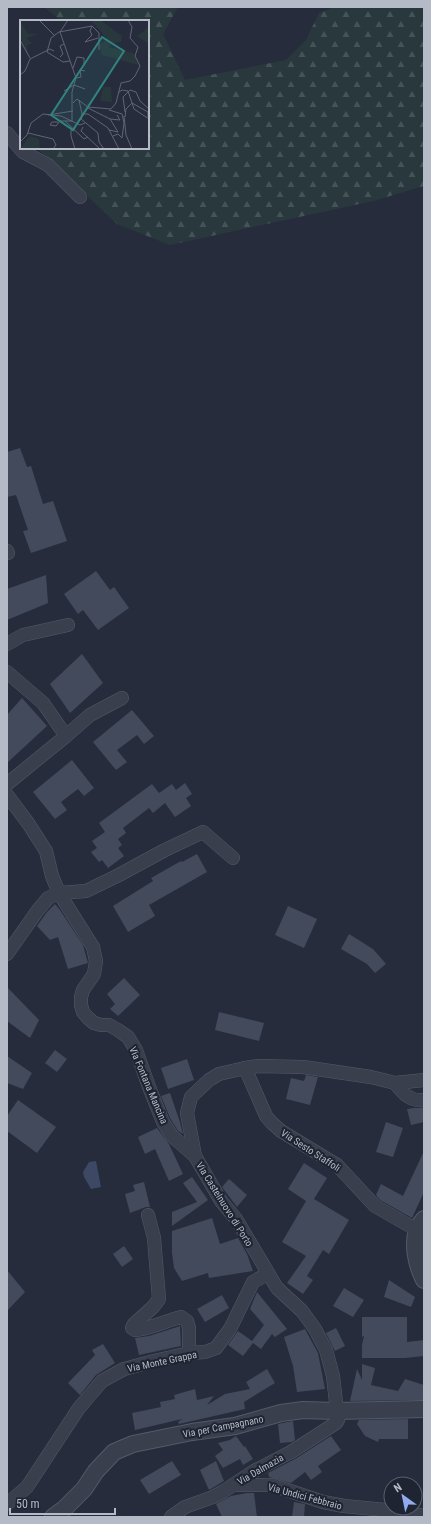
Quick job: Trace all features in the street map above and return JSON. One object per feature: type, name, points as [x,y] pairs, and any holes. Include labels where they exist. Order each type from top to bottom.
[{"type":"street","points":[[7,134],[20,149]]},
{"type":"street","points":[[20,149],[23,152],[48,165],[80,197]]},
{"type":"street","points":[[7,644],[23,635],[68,625]]},
{"type":"street","points":[[7,672],[43,703],[66,736]]},
{"type":"street","points":[[7,784],[90,715],[122,698]]},
{"type":"street","name":"Via Fontana Mancina","points":[[7,795],[28,823],[46,851],[52,876],[59,893],[93,947],[96,961],[94,974],[83,990],[81,997],[83,1012],[94,1023],[108,1026],[128,1037],[136,1050],[163,1122],[172,1136],[194,1156]]},
{"type":"street","points":[[7,954],[48,898],[59,893],[86,891],[203,832],[233,858]]},
{"type":"street","name":"Via Castelnuovo di Porto","points":[[337,1411],[333,1376],[326,1350],[319,1336],[302,1311],[277,1288],[267,1274],[236,1219],[221,1201],[194,1156],[187,1113],[192,1097],[209,1080],[219,1074],[258,1066],[303,1067],[370,1077],[395,1083],[424,1080]]},
{"type":"street","name":"Via Sesto Staffoli","points":[[244,1068],[266,1116],[272,1124],[337,1165],[375,1206],[420,1224]]},
{"type":"street","points":[[395,1083],[407,1097],[419,1101],[424,1100]]},
{"type":"street","points":[[148,1215],[154,1238],[159,1299],[153,1307],[134,1324],[132,1328],[135,1330],[146,1329],[181,1317],[187,1321],[189,1328],[189,1353]]},
{"type":"street","points":[[420,1224],[415,1248],[418,1266],[424,1280]]},
{"type":"street","name":"Via Monte Grappa","points":[[7,1504],[27,1488],[79,1408],[102,1381],[124,1369],[154,1360],[189,1353],[205,1352],[216,1348],[230,1329],[253,1282],[267,1274]]},
{"type":"street","name":"Via per Campagnano","points":[[53,1517],[64,1509],[79,1494],[96,1471],[114,1452],[132,1444],[235,1426],[303,1410],[337,1411],[424,1409]]},
{"type":"street","name":"Via Dalmazia","points":[[171,1517],[185,1507],[213,1497],[254,1471],[291,1452],[336,1423],[338,1420],[337,1411]]},
{"type":"street","name":"Via Undici Febbraio","points":[[233,1485],[272,1485],[323,1502],[377,1513]]},
{"type":"green space","points":[[44,7],[178,7],[163,34],[185,80],[286,60],[306,40],[319,13],[334,7],[424,8],[424,186],[373,201],[170,245],[117,224],[38,149],[149,149],[149,20],[60,20]]},
{"type":"water","points":[[96,1161],[101,1187],[91,1189],[84,1177],[83,1172],[89,1162]]},
{"type":"building","points":[[20,448],[27,467],[31,466],[43,504],[53,501],[67,541],[31,553],[23,531],[28,530],[16,495],[7,497],[7,452]]},
{"type":"building","points":[[96,571],[110,590],[114,587],[129,608],[98,630],[83,610],[78,614],[64,594]]},
{"type":"building","points":[[46,575],[48,603],[7,620],[7,589]]},
{"type":"building","points":[[82,654],[103,683],[70,713],[50,684]]},
{"type":"building","points":[[22,698],[47,726],[7,763],[7,715]]},
{"type":"building","points":[[132,710],[154,736],[144,744],[137,735],[117,750],[127,762],[116,770],[93,742]]},
{"type":"building","points":[[72,760],[94,788],[84,796],[78,789],[61,802],[67,810],[55,819],[33,792]]},
{"type":"building","points":[[185,783],[192,794],[186,798],[191,806],[175,817],[165,803],[153,813],[149,808],[123,828],[126,833],[118,839],[122,845],[118,848],[124,856],[108,868],[102,860],[99,862],[91,852],[97,848],[92,841],[105,832],[99,823],[152,784],[159,793],[172,784],[176,790]]},
{"type":"building","points":[[197,854],[207,872],[149,905],[155,916],[128,932],[113,906],[153,881],[151,878]]},
{"type":"building","points":[[55,904],[83,945],[88,963],[68,969],[58,937],[50,940],[37,926]]},
{"type":"building","points":[[288,906],[317,919],[304,948],[275,935]]},
{"type":"building","points":[[349,934],[373,949],[386,964],[375,973],[367,964],[341,949]]},
{"type":"building","points":[[124,978],[140,995],[118,1016],[110,1009],[115,1004],[107,994]]},
{"type":"building","points":[[7,987],[39,1020],[30,1038],[7,1021]]},
{"type":"building","points":[[219,1012],[264,1023],[259,1041],[215,1030]]},
{"type":"building","points":[[55,1050],[67,1059],[57,1072],[45,1063]]},
{"type":"building","points":[[7,1056],[32,1073],[23,1089],[7,1083]]},
{"type":"building","points":[[187,1059],[194,1080],[168,1089],[161,1068]]},
{"type":"building","points":[[306,1075],[318,1077],[310,1105],[286,1099],[291,1078],[304,1081]]},
{"type":"building","points":[[170,1093],[183,1134],[178,1131],[170,1118],[161,1096]]},
{"type":"building","points":[[18,1100],[56,1127],[37,1153],[7,1131],[7,1116]]},
{"type":"building","points":[[424,1108],[424,1122],[411,1125],[407,1109]]},
{"type":"building","points":[[386,1122],[403,1128],[393,1157],[376,1152]]},
{"type":"building","points":[[157,1128],[169,1144],[183,1174],[169,1181],[155,1149],[145,1154],[138,1137]]},
{"type":"building","points":[[424,1151],[424,1192],[412,1218],[380,1200],[376,1195],[381,1184],[403,1196]]},
{"type":"building","points":[[304,1163],[327,1178],[314,1199],[349,1220],[329,1254],[323,1250],[307,1276],[313,1280],[303,1294],[287,1283],[306,1256],[282,1242],[306,1201],[288,1189]]},
{"type":"building","points":[[192,1177],[208,1200],[172,1226],[172,1212],[197,1202],[183,1183]]},
{"type":"building","points":[[229,1179],[247,1195],[237,1207],[222,1187]]},
{"type":"building","points":[[144,1182],[150,1207],[130,1213],[125,1194],[135,1191],[133,1185]]},
{"type":"building","points":[[212,1218],[220,1244],[238,1238],[247,1254],[253,1271],[209,1278],[208,1273],[182,1281],[174,1268],[172,1231]]},
{"type":"building","points":[[124,1246],[133,1259],[122,1267],[113,1254]]},
{"type":"building","points":[[7,1270],[25,1292],[7,1311]]},
{"type":"building","points":[[389,1280],[415,1297],[411,1307],[384,1297]]},
{"type":"building","points":[[344,1288],[364,1300],[353,1317],[333,1306]]},
{"type":"building","points":[[257,1292],[287,1329],[275,1337],[272,1334],[261,1349],[253,1343],[243,1356],[228,1345],[238,1331],[252,1341],[264,1325],[250,1309]]},
{"type":"building","points":[[222,1295],[229,1308],[205,1322],[197,1309]]},
{"type":"building","points":[[362,1317],[407,1317],[407,1342],[424,1340],[424,1356],[405,1358],[362,1358],[364,1336],[362,1337]]},
{"type":"building","points":[[180,1326],[181,1346],[139,1355],[135,1338],[149,1336]]},
{"type":"building","points":[[336,1328],[345,1346],[335,1351],[326,1333]]},
{"type":"building","points":[[305,1329],[318,1353],[325,1389],[297,1392],[293,1366],[284,1337]]},
{"type":"building","points":[[103,1344],[115,1363],[96,1375],[80,1395],[68,1383],[95,1355],[92,1350]]},
{"type":"building","points":[[362,1364],[375,1368],[371,1385],[398,1391],[405,1379],[424,1385],[424,1400],[350,1401],[357,1369],[362,1380]]},
{"type":"building","points":[[267,1369],[275,1383],[244,1402],[245,1409],[179,1424],[178,1422],[182,1419],[135,1430],[132,1413],[161,1407],[160,1402],[175,1399],[174,1395],[195,1389],[197,1400],[214,1396],[207,1405],[225,1394],[250,1389],[246,1382]]},
{"type":"building","points":[[408,1419],[408,1439],[379,1439],[378,1442],[365,1436],[357,1424],[359,1420]]},
{"type":"building","points":[[293,1421],[295,1440],[292,1442],[280,1443],[278,1424]]},
{"type":"building","points":[[236,1436],[244,1447],[245,1446],[253,1459],[243,1465],[240,1459],[223,1468],[215,1456],[223,1450],[218,1443],[230,1440]]},
{"type":"building","points":[[331,1436],[341,1450],[318,1466],[322,1472],[311,1480],[305,1472],[291,1483],[269,1477],[268,1473],[295,1459]]},
{"type":"building","points":[[172,1461],[181,1475],[149,1494],[140,1480]]},
{"type":"building","points":[[216,1461],[224,1481],[209,1490],[200,1470]]},
{"type":"building","points":[[254,1493],[257,1517],[222,1517],[216,1504],[231,1496]]},
{"type":"building","points":[[294,1502],[305,1504],[304,1517],[292,1517]]}]
